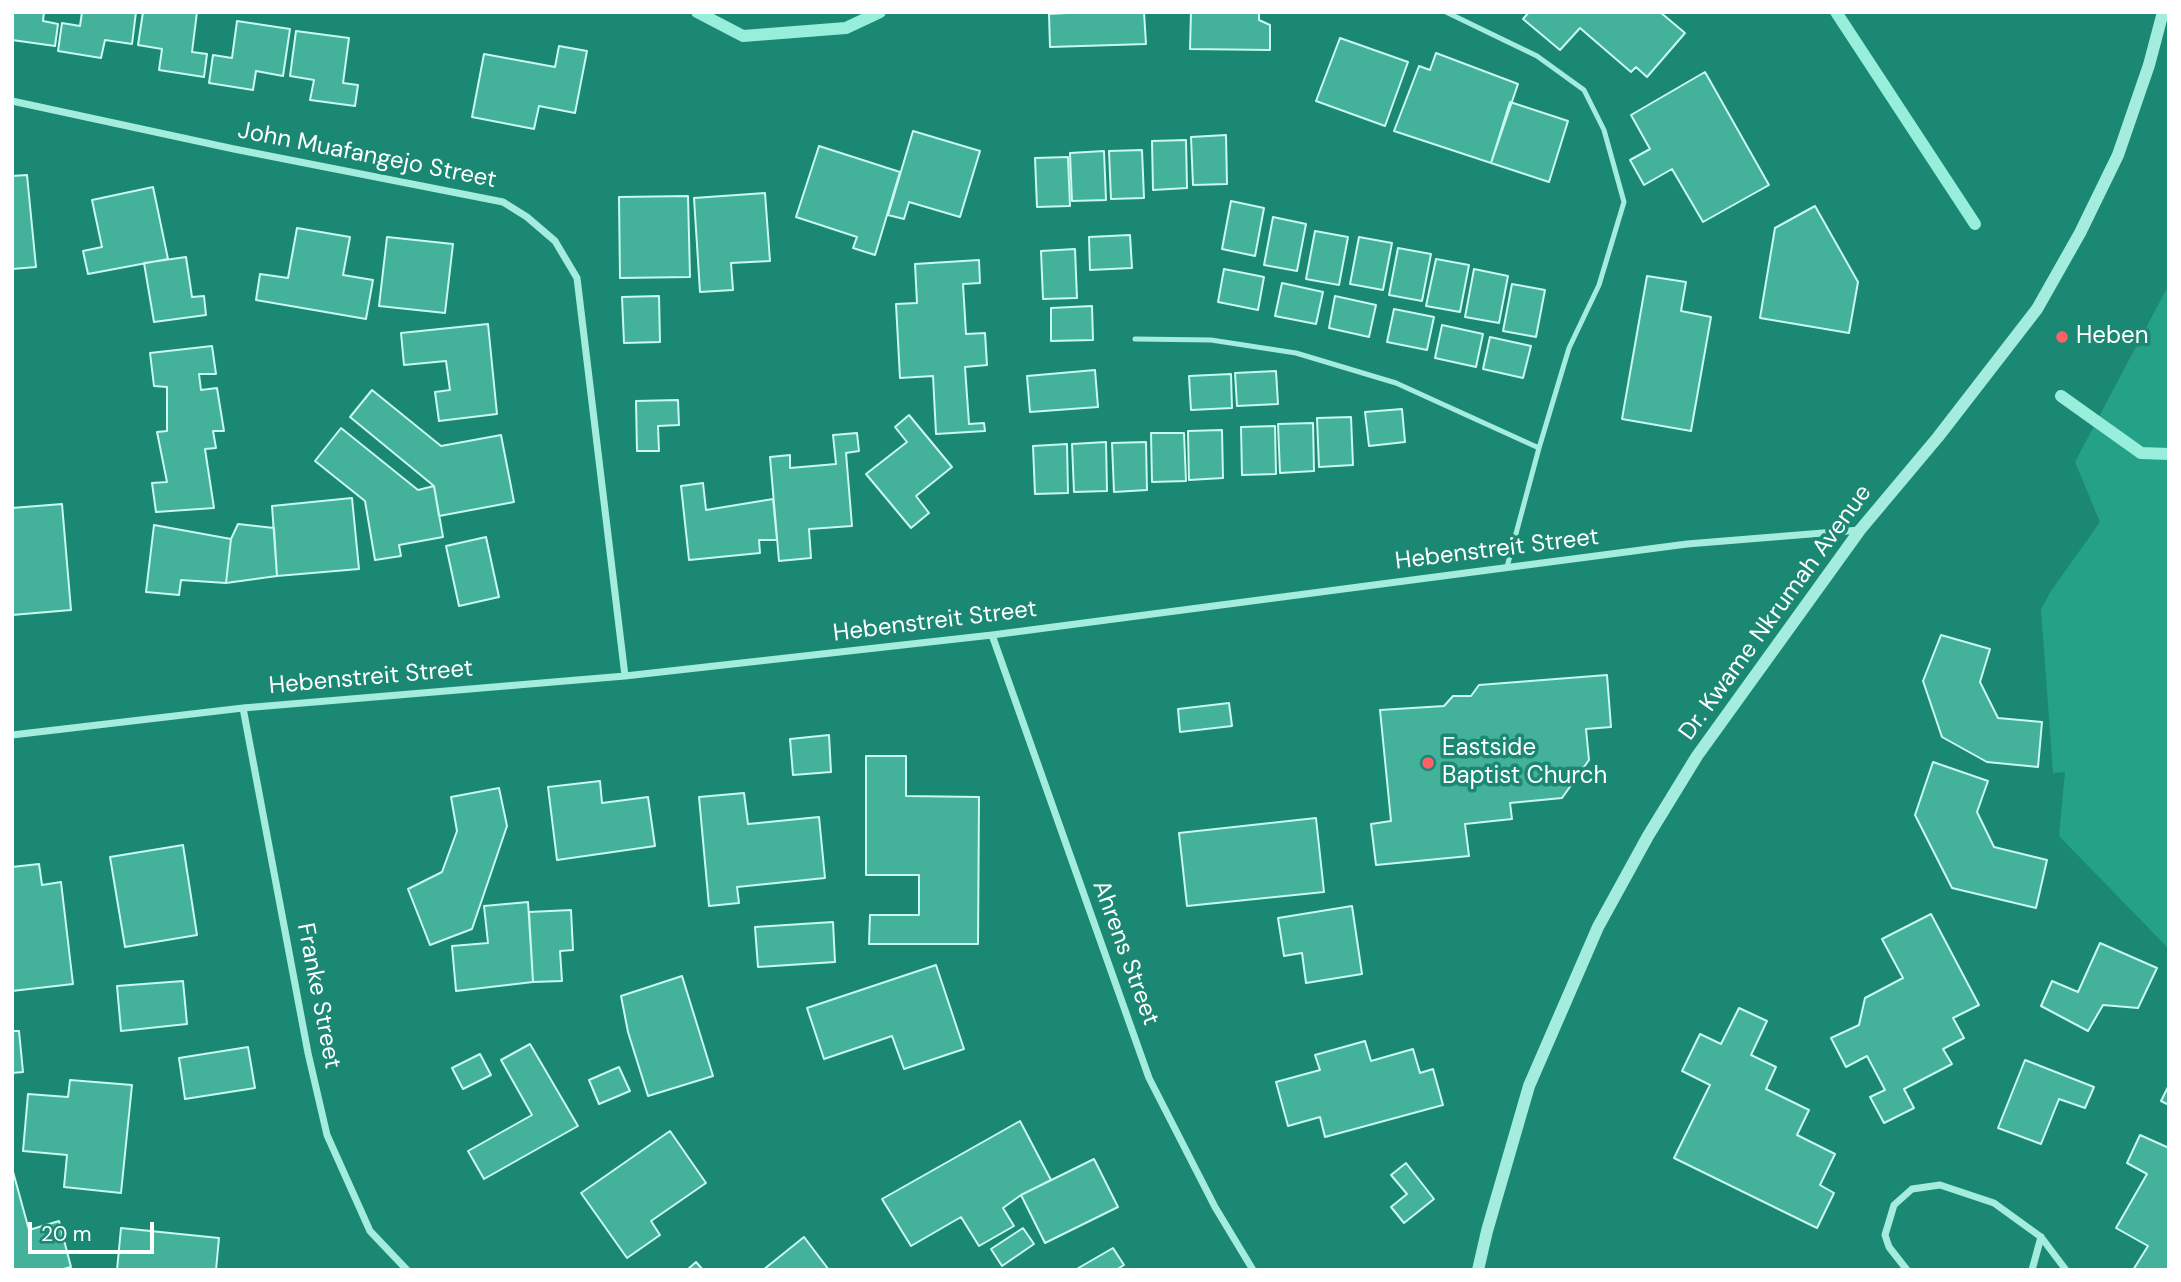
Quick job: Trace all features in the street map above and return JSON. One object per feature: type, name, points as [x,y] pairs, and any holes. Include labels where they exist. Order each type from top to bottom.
[{"type":"street","name":"Dr. Kwame Nkrumah Avenue","points":[[1478,1270],[1529,1086],[1598,927],[1697,755],[1860,530],[1938,438],[2037,309],[2080,233],[2118,155],[2149,65],[2163,12]]},
{"type":"street","name":"John Muafangejo Street","points":[[12,101],[234,149],[503,202],[527,217],[555,241],[577,278],[625,676]]},
{"type":"street","name":"Hebenstreit Street","points":[[12,735],[243,708],[625,676],[992,635],[1687,544],[1860,530]]},
{"type":"street","name":"Ahrens Street","points":[[992,635],[1149,1078],[1215,1207],[1252,1270]]},
{"type":"street","name":"Franke Street","points":[[243,708],[308,1053],[327,1135],[370,1231],[407,1270]]},
{"type":"street","points":[[1907,1270],[1889,1247],[1885,1235],[1894,1205],[1912,1189],[1940,1185],[1994,1203],[2041,1237],[2066,1270]]},
{"type":"street","points":[[2032,1270],[2041,1237]]},
{"type":"lane","points":[[1446,12],[1537,56],[1584,90],[1604,130],[1624,202],[1599,285],[1569,348],[1507,567]]},
{"type":"lane","points":[[1135,339],[1211,340],[1296,353],[1396,383],[1539,448]]},
{"type":"green space","points":[[2166,290],[2169,292],[2169,949],[2059,836],[2065,772],[2053,773],[2041,609],[2100,522],[2075,462]]},
{"type":"building","points":[[12,12],[44,12],[43,21],[58,24],[55,46],[12,40]]},
{"type":"building","points":[[82,12],[136,12],[132,44],[105,40],[101,58],[58,51],[62,23],[80,26]]},
{"type":"building","points":[[143,12],[197,12],[192,52],[207,54],[204,77],[159,70],[162,49],[138,45]]},
{"type":"building","points":[[1144,12],[1146,44],[1050,47],[1049,14]]},
{"type":"building","points":[[1191,12],[1259,12],[1259,20],[1270,25],[1270,50],[1190,49]]},
{"type":"building","points":[[1529,12],[1660,12],[1685,33],[1647,77],[1636,67],[1631,72],[1580,28],[1560,50],[1523,19]]},
{"type":"building","points":[[237,21],[290,29],[283,76],[256,71],[253,90],[209,83],[213,55],[232,58]]},
{"type":"building","points":[[296,31],[349,38],[343,83],[358,85],[355,106],[310,100],[314,80],[290,76]]},
{"type":"building","points":[[1340,38],[1408,62],[1385,126],[1316,101]]},
{"type":"building","points":[[559,46],[587,51],[575,113],[539,106],[534,129],[472,117],[484,54],[555,67]]},
{"type":"building","points":[[1436,53],[1518,84],[1491,163],[1394,131],[1419,66],[1430,70]]},
{"type":"building","points":[[1705,72],[1769,185],[1703,222],[1672,169],[1644,185],[1630,160],[1650,149],[1631,115]]},
{"type":"building","points":[[1510,102],[1568,121],[1549,182],[1491,163]]},
{"type":"building","points":[[913,131],[980,151],[960,217],[909,202],[904,219],[888,215]]},
{"type":"building","points":[[1226,135],[1227,184],[1193,185],[1191,137]]},
{"type":"building","points":[[1186,140],[1187,188],[1153,190],[1152,141]]},
{"type":"building","points":[[819,146],[900,172],[875,255],[853,248],[857,237],[796,217]]},
{"type":"building","points":[[1142,150],[1144,198],[1111,199],[1109,151]]},
{"type":"building","points":[[1104,151],[1106,200],[1072,201],[1070,153]]},
{"type":"building","points":[[1068,157],[1070,206],[1037,207],[1035,158]]},
{"type":"building","points":[[27,175],[36,267],[12,269],[12,176]]},
{"type":"building","points":[[153,187],[168,259],[88,274],[83,251],[102,247],[92,200]]},
{"type":"building","points":[[765,193],[770,261],[731,263],[733,290],[700,292],[694,198]]},
{"type":"building","points":[[688,196],[690,277],[620,278],[619,197]]},
{"type":"building","points":[[1231,201],[1264,208],[1255,256],[1222,249]]},
{"type":"building","points":[[1815,206],[1858,282],[1849,333],[1760,318],[1775,228]]},
{"type":"building","points":[[1273,217],[1306,224],[1297,271],[1264,265]]},
{"type":"building","points":[[297,228],[350,237],[343,275],[373,280],[366,319],[256,300],[260,274],[288,278]]},
{"type":"building","points":[[1315,231],[1348,237],[1339,285],[1306,279]]},
{"type":"building","points":[[1130,235],[1132,268],[1090,270],[1089,237]]},
{"type":"building","points":[[387,237],[453,244],[445,313],[379,306]]},
{"type":"building","points":[[1359,237],[1392,243],[1383,290],[1350,284]]},
{"type":"building","points":[[1398,248],[1431,254],[1422,301],[1389,295]]},
{"type":"building","points":[[1075,249],[1077,298],[1043,299],[1041,251]]},
{"type":"building","points":[[186,257],[192,297],[204,296],[206,315],[154,322],[144,263]]},
{"type":"building","points":[[1436,259],[1469,265],[1460,312],[1426,306]]},
{"type":"building","points":[[979,260],[980,283],[963,284],[966,334],[985,333],[987,365],[965,367],[969,424],[984,423],[985,431],[936,434],[933,376],[900,378],[896,304],[917,303],[915,264]]},
{"type":"building","points":[[1224,269],[1264,277],[1258,310],[1218,302]]},
{"type":"building","points":[[1474,269],[1508,276],[1499,323],[1465,317]]},
{"type":"building","points":[[1647,276],[1686,282],[1681,311],[1711,317],[1691,431],[1622,419]]},
{"type":"building","points":[[1282,283],[1323,292],[1316,324],[1275,316]]},
{"type":"building","points":[[1512,284],[1545,290],[1536,337],[1503,331]]},
{"type":"building","points":[[659,296],[660,342],[624,343],[622,297]]},
{"type":"building","points":[[1335,296],[1376,305],[1369,337],[1329,328]]},
{"type":"building","points":[[1092,306],[1093,340],[1051,341],[1051,308]]},
{"type":"building","points":[[1394,309],[1434,317],[1427,350],[1387,342]]},
{"type":"building","points":[[488,324],[497,414],[439,421],[435,392],[450,390],[446,361],[404,365],[401,333]]},
{"type":"building","points":[[1442,325],[1483,334],[1476,367],[1435,358]]},
{"type":"building","points":[[1490,337],[1531,346],[1523,378],[1483,369]]},
{"type":"building","points":[[212,346],[216,374],[199,374],[201,390],[217,388],[224,431],[213,431],[216,448],[205,449],[214,508],[156,512],[152,483],[167,482],[157,432],[167,431],[167,387],[154,386],[150,353]]},
{"type":"building","points":[[1095,370],[1098,407],[1030,412],[1027,376]]},
{"type":"building","points":[[1276,371],[1278,404],[1237,406],[1235,373]]},
{"type":"building","points":[[1231,374],[1232,408],[1191,410],[1189,376]]},
{"type":"building","points":[[372,390],[441,446],[501,435],[514,502],[439,516],[434,486],[350,417]]},
{"type":"building","points":[[678,400],[679,425],[658,426],[659,451],[637,451],[636,401]]},
{"type":"building","points":[[1402,409],[1405,442],[1369,446],[1365,412]]},
{"type":"building","points":[[909,415],[952,467],[916,496],[929,513],[911,528],[866,474],[907,442],[895,427]]},
{"type":"building","points":[[1351,417],[1353,465],[1319,467],[1317,418]]},
{"type":"building","points":[[1313,423],[1314,471],[1280,473],[1278,424]]},
{"type":"building","points":[[1275,426],[1276,474],[1242,475],[1241,427]]},
{"type":"building","points":[[341,428],[418,490],[434,486],[443,537],[399,545],[401,556],[375,560],[365,501],[315,461]]},
{"type":"building","points":[[1222,430],[1223,478],[1189,480],[1188,431]]},
{"type":"building","points":[[857,433],[859,451],[846,453],[852,526],[809,529],[811,558],[779,561],[770,457],[790,455],[790,468],[836,464],[833,435]]},
{"type":"building","points":[[1151,433],[1184,433],[1186,481],[1152,482]]},
{"type":"building","points":[[1106,442],[1107,491],[1074,492],[1072,444]]},
{"type":"building","points":[[1146,442],[1147,490],[1114,492],[1112,443]]},
{"type":"building","points":[[1067,444],[1068,493],[1035,494],[1033,446]]},
{"type":"building","points":[[703,483],[706,510],[773,499],[777,540],[759,540],[760,553],[689,560],[681,486]]},
{"type":"building","points":[[352,498],[359,569],[277,576],[272,506]]},
{"type":"building","points":[[62,504],[71,610],[12,615],[12,508]]},
{"type":"building","points":[[238,524],[274,528],[277,576],[226,583],[231,539]]},
{"type":"building","points":[[154,525],[231,539],[226,583],[181,580],[179,595],[146,592]]},
{"type":"building","points":[[486,537],[499,597],[459,606],[446,546]]},
{"type":"building","points":[[1941,635],[1990,649],[1980,682],[1998,718],[2042,722],[2038,767],[1987,762],[1942,737],[1923,681]]},
{"type":"building","points":[[1607,675],[1611,727],[1586,729],[1589,760],[1562,798],[1510,803],[1512,819],[1465,824],[1469,856],[1376,865],[1371,824],[1391,821],[1380,710],[1444,706],[1453,696],[1471,696],[1479,685]]},
{"type":"building","points":[[1229,703],[1232,726],[1180,732],[1178,709]]},
{"type":"building","points":[[829,735],[831,772],[793,775],[790,739]]},
{"type":"building","points":[[866,756],[906,756],[906,796],[979,797],[978,944],[869,944],[870,915],[919,915],[919,875],[866,875]]},
{"type":"building","points":[[1933,762],[1988,781],[1977,812],[1994,847],[2047,860],[2036,908],[1952,888],[1915,815]]},
{"type":"building","points":[[600,781],[602,803],[648,797],[655,846],[557,860],[548,787]]},
{"type":"building","points":[[499,788],[507,826],[472,929],[430,945],[408,889],[442,872],[457,831],[451,797]]},
{"type":"building","points":[[744,793],[748,824],[819,817],[825,878],[737,887],[739,903],[709,906],[699,797]]},
{"type":"building","points":[[1316,818],[1324,892],[1187,906],[1179,833]]},
{"type":"building","points":[[183,845],[197,935],[125,947],[110,857]]},
{"type":"building","points":[[39,864],[42,885],[61,882],[73,984],[12,991],[12,867]]},
{"type":"building","points":[[528,902],[533,982],[456,991],[452,946],[488,943],[484,906]]},
{"type":"building","points":[[1352,906],[1362,974],[1306,983],[1302,953],[1284,956],[1278,918]]},
{"type":"building","points":[[571,910],[573,950],[560,951],[562,981],[533,982],[529,912]]},
{"type":"building","points":[[1931,914],[1979,1005],[1953,1018],[1964,1038],[1943,1049],[1952,1064],[1904,1089],[1914,1108],[1884,1123],[1870,1097],[1885,1090],[1867,1056],[1846,1067],[1831,1038],[1859,1025],[1865,998],[1903,978],[1882,939]]},
{"type":"building","points":[[833,922],[835,962],[758,967],[755,927]]},
{"type":"building","points":[[2100,943],[2157,968],[2138,1008],[2103,1005],[2088,1031],[2041,1006],[2052,981],[2078,992]]},
{"type":"building","points":[[936,965],[964,1049],[904,1069],[892,1036],[824,1059],[807,1008]]},
{"type":"building","points":[[682,976],[713,1076],[648,1096],[628,1032],[621,996]]},
{"type":"building","points":[[183,981],[187,1024],[121,1031],[117,986]]},
{"type":"building","points":[[1739,1008],[1767,1021],[1751,1055],[1776,1067],[1766,1089],[1809,1110],[1797,1135],[1835,1154],[1820,1185],[1834,1193],[1817,1228],[1674,1158],[1710,1085],[1682,1071],[1700,1034],[1721,1044]]},
{"type":"building","points":[[12,1031],[19,1031],[23,1072],[12,1073]]},
{"type":"building","points":[[1365,1041],[1371,1061],[1413,1049],[1420,1073],[1433,1069],[1443,1105],[1325,1137],[1320,1117],[1288,1126],[1276,1082],[1320,1070],[1315,1055]]},
{"type":"building","points":[[530,1044],[578,1126],[484,1179],[468,1151],[532,1115],[501,1060]]},
{"type":"building","points":[[248,1047],[255,1088],[185,1099],[179,1058]]},
{"type":"building","points":[[480,1054],[491,1075],[463,1089],[452,1068]]},
{"type":"building","points":[[2025,1060],[2094,1087],[2085,1108],[2059,1099],[2041,1144],[1998,1128]]},
{"type":"building","points":[[619,1067],[630,1091],[599,1104],[589,1080]]},
{"type":"building","points":[[70,1080],[132,1085],[121,1193],[64,1187],[67,1155],[23,1151],[28,1094],[68,1097]]},
{"type":"building","points":[[2169,1085],[2169,1105],[2161,1101]]},
{"type":"building","points":[[1020,1121],[1051,1180],[1021,1195],[1003,1208],[1014,1226],[979,1246],[961,1217],[911,1246],[882,1199]]},
{"type":"building","points":[[670,1131],[706,1183],[651,1221],[660,1235],[627,1258],[581,1193]]},
{"type":"building","points":[[2140,1135],[2169,1148],[2169,1270],[2133,1270],[2148,1246],[2116,1228],[2147,1174],[2127,1163]]},
{"type":"building","points":[[1094,1159],[1118,1207],[1045,1243],[1021,1195]]},
{"type":"building","points":[[1406,1163],[1434,1199],[1404,1223],[1391,1207],[1407,1194],[1391,1175]]},
{"type":"building","points":[[12,1168],[29,1230],[59,1221],[71,1267],[59,1270],[12,1270]]},
{"type":"building","points":[[121,1228],[219,1238],[216,1270],[117,1270]]},
{"type":"building","points":[[1023,1228],[1034,1244],[1002,1266],[991,1249]]},
{"type":"building","points":[[804,1237],[829,1270],[763,1270]]},
{"type":"building","points":[[1113,1248],[1124,1265],[1116,1270],[1075,1270]]},
{"type":"building","points":[[696,1262],[703,1270],[687,1270]]},
{"type":"waterway","points":[[697,12],[743,36],[846,28],[880,12]]},
{"type":"waterway","points":[[1836,12],[1975,224]]},
{"type":"waterway","points":[[2061,396],[2141,453],[2169,454]]},
{"type":"place","name":"Heben","points":[[2062,337]]},
{"type":"place","name":"Eastside Baptist Church","points":[[1428,763]]}]
